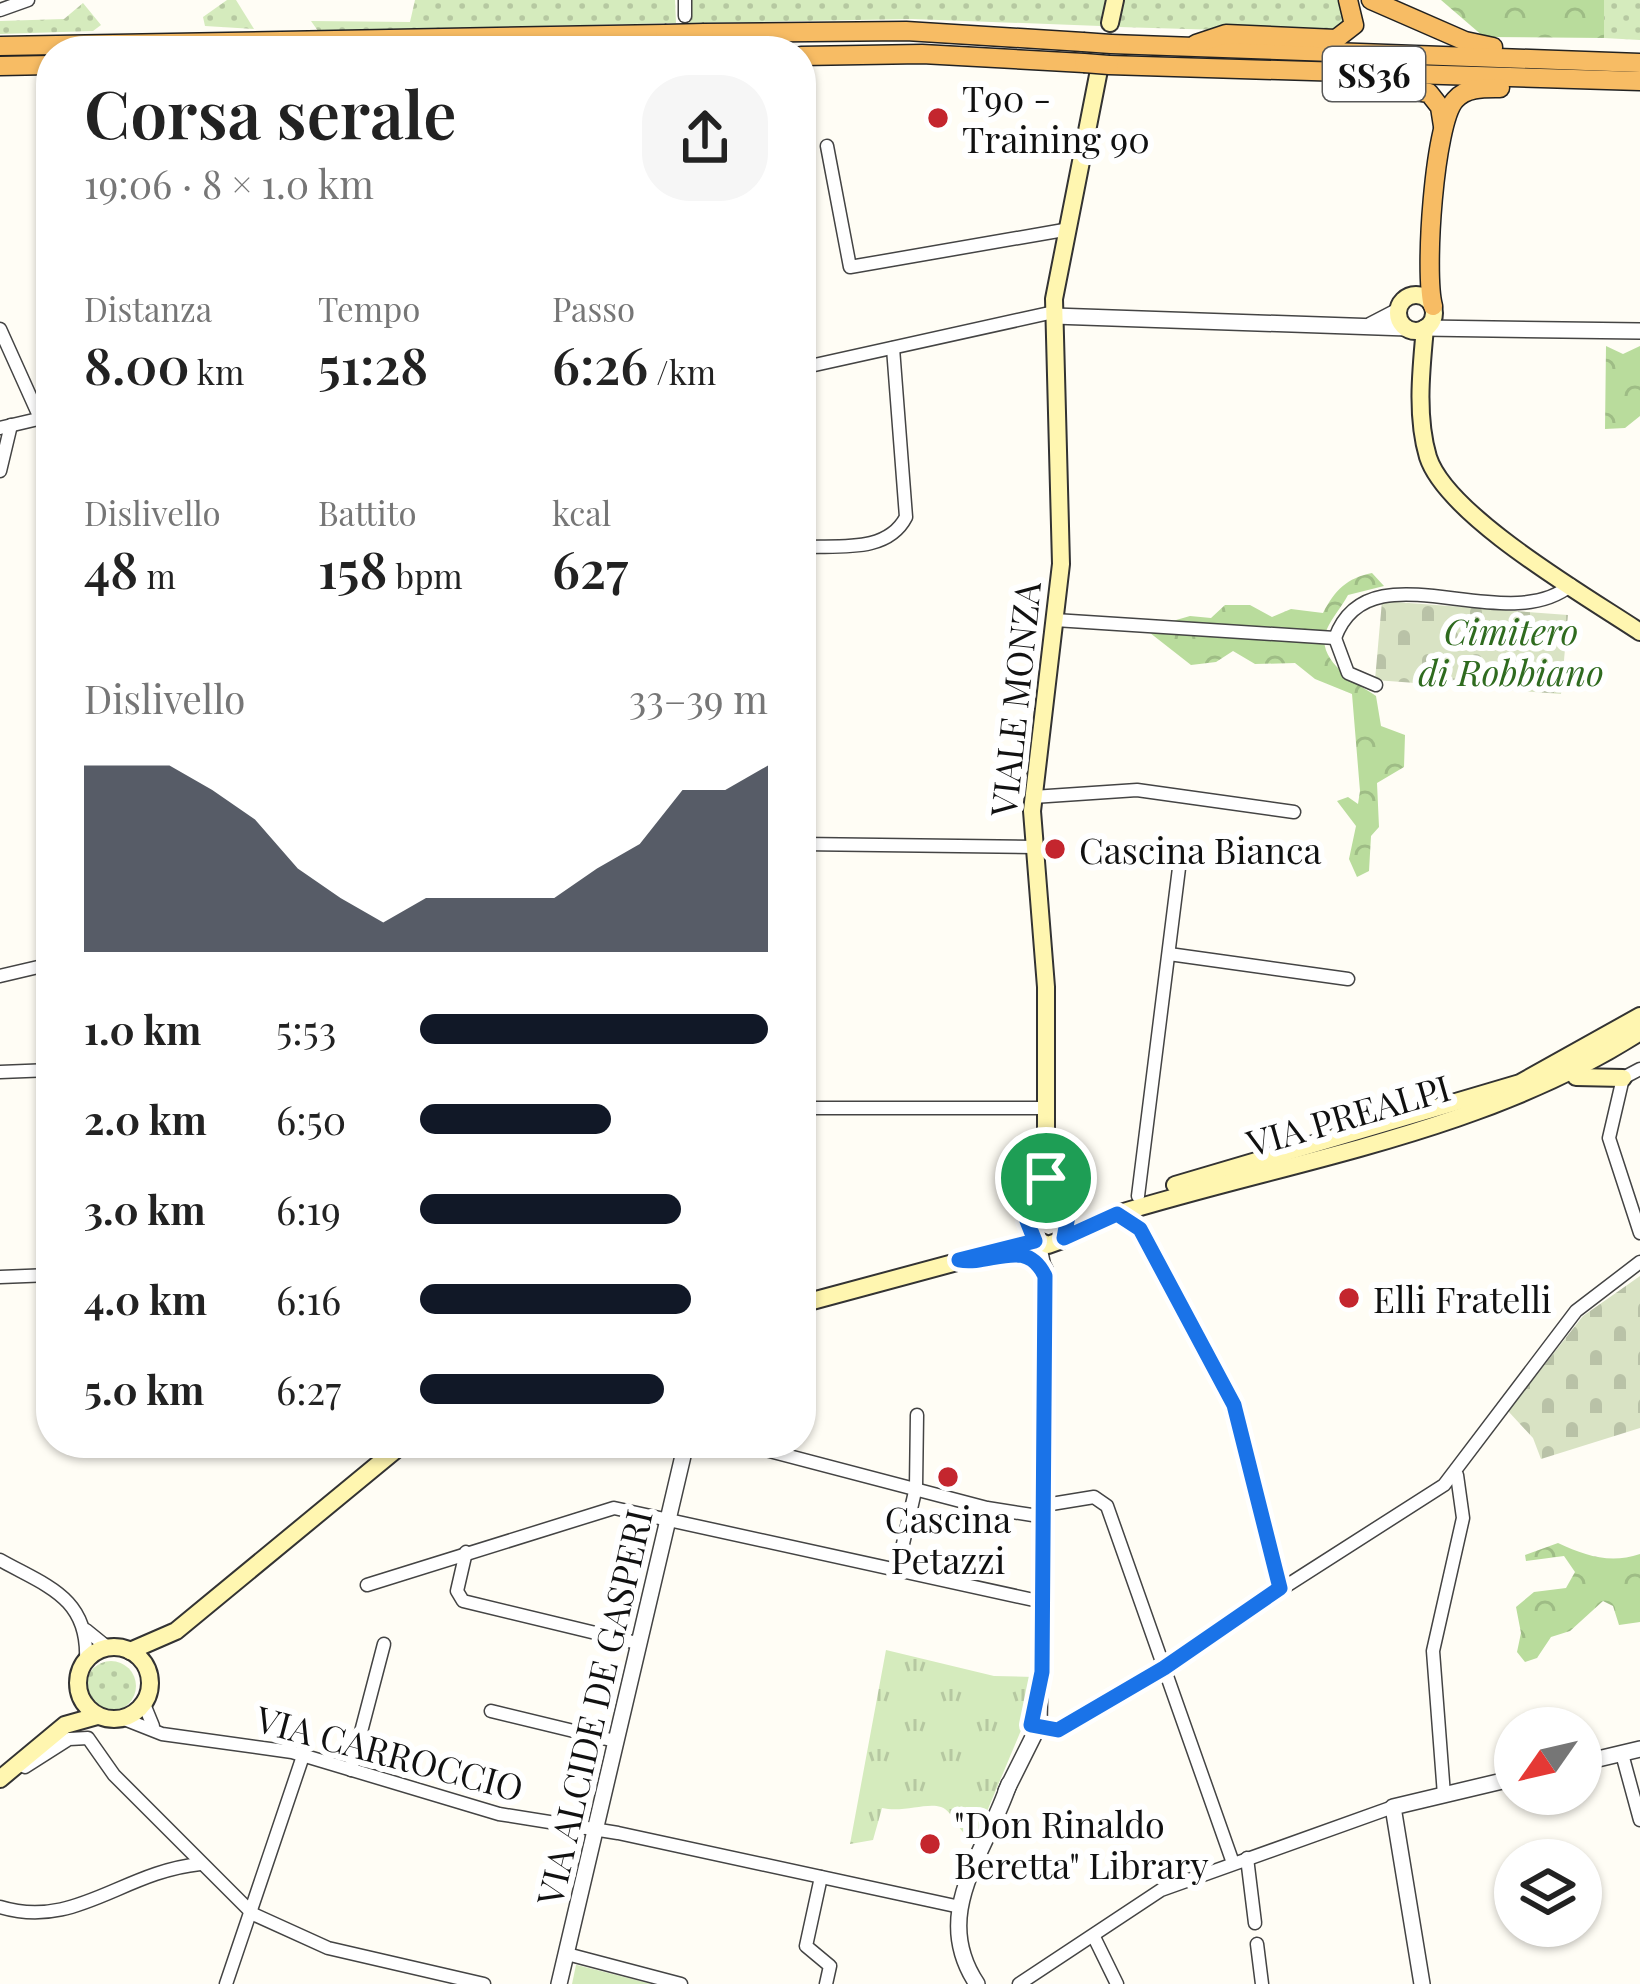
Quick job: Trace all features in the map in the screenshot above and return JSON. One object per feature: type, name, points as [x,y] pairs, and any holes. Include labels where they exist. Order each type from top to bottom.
[{"type":"highway","points":[[1192,46],[1226,34],[1336,39],[1354,25],[1348,0]]},
{"type":"highway","points":[[1371,0],[1473,44],[1631,63]]},
{"type":"highway","name":"SS36","points":[[554,36],[906,31],[1111,44],[1631,63]]},
{"type":"highway","name":"SS36","points":[[0,46],[36,45]]},
{"type":"highway","name":"SS36","points":[[816,56],[922,54],[1097,66],[1640,81]]},
{"type":"highway","points":[[0,66],[36,65]]},
{"type":"highway","points":[[1306,72],[1332,82],[1420,88],[1438,103],[1443,132]]},
{"type":"highway","points":[[1410,319],[1426,265],[1443,132],[1453,101],[1480,88],[1640,92]]},
{"type":"highway","points":[[1426,265],[1433,306]]},
{"type":"main road","points":[[1110,23],[1115,0]]},
{"type":"main road","name":"VIALE MONZA","points":[[1046,1208],[1047,1108],[1033,796],[1061,564],[1054,313],[1064,230],[1097,66]]},
{"type":"main road","points":[[1433,306],[1434,316],[1410,319],[1423,353],[1422,430],[1438,479],[1468,512],[1640,632]]},
{"type":"main road","name":"VIA PREALPI","points":[[952,1260],[1048,1241],[1140,1201],[1520,1083],[1640,1016]]},
{"type":"main road","name":"VIA PREALPI","points":[[1046,1208],[1095,1209],[1140,1201],[1442,1123],[1546,1085],[1640,1033]]},
{"type":"main road","points":[[1546,1085],[1586,1074],[1623,1078]]},
{"type":"main road","points":[[1046,1208],[1048,1241]]},
{"type":"main road","points":[[1046,1208],[1069,1222],[1048,1241]]},
{"type":"main road","points":[[816,1300],[952,1260],[1002,1240],[1046,1208]]},
{"type":"main road","points":[[952,1260],[1012,1252],[1044,1272]]},
{"type":"main road","points":[[1,1778],[58,1730],[97,1716],[124,1719],[144,1704],[148,1671],[176,1631],[386,1458]]},
{"type":"main road","points":[[58,1730],[86,1660],[107,1648],[130,1651],[176,1631]]},
{"type":"main road","points":[[130,1651],[148,1671]]},
{"type":"main road","points":[[77,1686],[83,1704],[97,1716]]},
{"type":"street","points":[[0,10],[28,0]]},
{"type":"street","points":[[685,0],[685,16]]},
{"type":"street","points":[[827,146],[850,267],[1064,230]]},
{"type":"street","points":[[1433,306],[1462,328]]},
{"type":"street","points":[[816,365],[1054,313],[1368,326],[1410,319],[1462,328],[1640,331]]},
{"type":"street","points":[[0,329],[36,399]]},
{"type":"street","points":[[816,546],[881,542],[904,521],[909,506],[893,348]]},
{"type":"street","points":[[0,470],[6,426],[36,419]]},
{"type":"street","points":[[1534,605],[1548,591],[1548,568]]},
{"type":"street","points":[[1376,685],[1348,673],[1335,638],[1352,608],[1382,594],[1534,605],[1571,585]]},
{"type":"street","points":[[1054,620],[1335,638]]},
{"type":"street","points":[[1033,796],[1137,790],[1294,812]]},
{"type":"street","points":[[816,844],[1035,847]]},
{"type":"street","points":[[1179,868],[1140,1229],[1234,1405],[1280,1588]]},
{"type":"street","points":[[1168,954],[1348,979]]},
{"type":"street","points":[[0,976],[36,968]]},
{"type":"street","points":[[1640,1069],[1623,1078],[1609,1138],[1640,1233]]},
{"type":"street","points":[[0,1072],[36,1071]]},
{"type":"street","points":[[816,1108],[1047,1108]]},
{"type":"street","points":[[1117,1214],[1140,1229]]},
{"type":"street","points":[[972,1980],[956,1933],[960,1906],[1034,1727],[1043,1602],[1048,1241]]},
{"type":"street","points":[[1034,1727],[1064,1728],[1164,1668],[1457,1474],[1576,1312],[1640,1262]]},
{"type":"street","points":[[0,1277],[36,1276]]},
{"type":"street","points":[[897,1570],[916,1487],[917,1415]]},
{"type":"street","name":"VIA ALCIDE DE GASPERI","points":[[559,1984],[682,1458]]},
{"type":"street","points":[[802,1458],[988,1508],[1045,1511],[1098,1498],[1107,1506],[1171,1688],[1240,1861],[1255,1924]]},
{"type":"street","points":[[1444,1795],[1433,1651],[1463,1518],[1457,1474]]},
{"type":"street","points":[[367,1585],[598,1510],[623,1508],[1043,1602]]},
{"type":"street","points":[[466,1552],[457,1594],[466,1602],[637,1643]]},
{"type":"street","points":[[0,1560],[66,1594],[82,1624],[107,1648]]},
{"type":"street","points":[[82,1624],[86,1660]]},
{"type":"street","points":[[351,1770],[384,1644]]},
{"type":"street","points":[[144,1704],[157,1732]]},
{"type":"street","points":[[491,1711],[615,1741]]},
{"type":"street","name":"VIA CARROCCIO","points":[[124,1719],[157,1732],[302,1756],[499,1814],[960,1906]]},
{"type":"street","points":[[1,1778],[77,1737],[93,1742],[114,1775],[253,1913],[328,1948],[484,1984]]},
{"type":"street","points":[[1602,1758],[1640,1749]]},
{"type":"street","points":[[1622,1754],[1640,1820]]},
{"type":"street","points":[[226,1984],[302,1756]]},
{"type":"street","points":[[1019,1984],[1094,1937],[1112,1918],[1161,1890],[1394,1807],[1494,1783]]},
{"type":"street","points":[[1394,1807],[1422,1984]]},
{"type":"street","points":[[0,1906],[51,1915],[151,1872],[200,1864]]},
{"type":"street","points":[[820,1877],[806,1946],[830,1966],[826,1984]]},
{"type":"street","points":[[1094,1937],[1118,1984]]},
{"type":"street","points":[[1257,1944],[1262,1984]]},
{"type":"street","points":[[567,1954],[681,1984]]},
{"type":"green space","points":[[227,0],[236,0],[254,29],[205,26],[203,17]]},
{"type":"green space","points":[[415,0],[675,0],[676,23],[318,31],[311,21],[410,22]]},
{"type":"green space","points":[[690,0],[1106,0],[1100,26],[912,19],[689,23]]},
{"type":"green space","points":[[1123,0],[1339,0],[1346,8],[1345,25],[1328,33],[1119,27]]},
{"type":"green space","points":[[1441,0],[1604,0],[1604,38],[1484,37]]},
{"type":"green space","points":[[1604,0],[1640,0],[1640,40],[1604,38]]},
{"type":"green space","points":[[83,3],[101,25],[93,31],[0,34],[0,21],[64,19]]},
{"type":"green space","points":[[1606,346],[1623,354],[1640,346],[1640,416],[1625,428],[1605,429]]},
{"type":"green space","points":[[1372,573],[1384,586],[1348,595],[1324,640],[1339,670],[1376,696],[1381,726],[1405,735],[1404,767],[1377,783],[1379,827],[1371,836],[1369,871],[1357,877],[1349,859],[1356,826],[1337,801],[1348,797],[1358,804],[1360,791],[1352,694],[1315,679],[1295,663],[1255,664],[1233,651],[1216,662],[1191,665],[1145,629],[1190,616],[1211,618],[1225,605],[1250,605],[1272,617],[1291,609],[1323,613],[1343,586]]},
{"type":"green space","name":"Cimitero di Robbiano","points":[[1382,601],[1568,615],[1561,694],[1375,680]]},
{"type":"green space","points":[[1640,1276],[1640,1428],[1541,1459],[1533,1438],[1508,1411],[1583,1316]]},
{"type":"green space","points":[[1558,1543],[1598,1557],[1640,1554],[1640,1622],[1619,1625],[1613,1606],[1603,1601],[1570,1631],[1551,1637],[1537,1658],[1525,1662],[1517,1652],[1521,1633],[1516,1607],[1534,1592],[1566,1588],[1575,1572],[1564,1556],[1526,1561],[1525,1555]]},
{"type":"green space","points":[[886,1650],[994,1676],[1034,1677],[1032,1704],[975,1840],[946,1810],[929,1806],[882,1808],[873,1840],[850,1844]]},
{"type":"green space","points":[[111,1661],[129,1668],[136,1686],[129,1704],[111,1711],[93,1704],[86,1686],[93,1668]]},
{"type":"green space","points":[[577,1965],[652,1984],[572,1984]]},
{"type":"place","name":"T90 - Training 90","points":[[938,118]]},
{"type":"place","name":"Cascina Bianca","points":[[1055,849]]},
{"type":"place","name":"Elli Fratelli","points":[[1349,1298]]},
{"type":"place","name":"Cascina Petazzi","points":[[948,1477]]},
{"type":"place","name":"\"Don Rinaldo Beretta\" Library","points":[[930,1844]]},
{"type":"route","points":[[1046,1178],[1068,1216],[1064,1238],[1117,1214],[1140,1229],[1234,1405],[1280,1588],[1164,1668],[1058,1730],[1031,1725],[1042,1672],[1044,1269],[1012,1252],[959,1260],[1035,1241],[1027,1221],[1039,1204],[1046,1178]]}]
